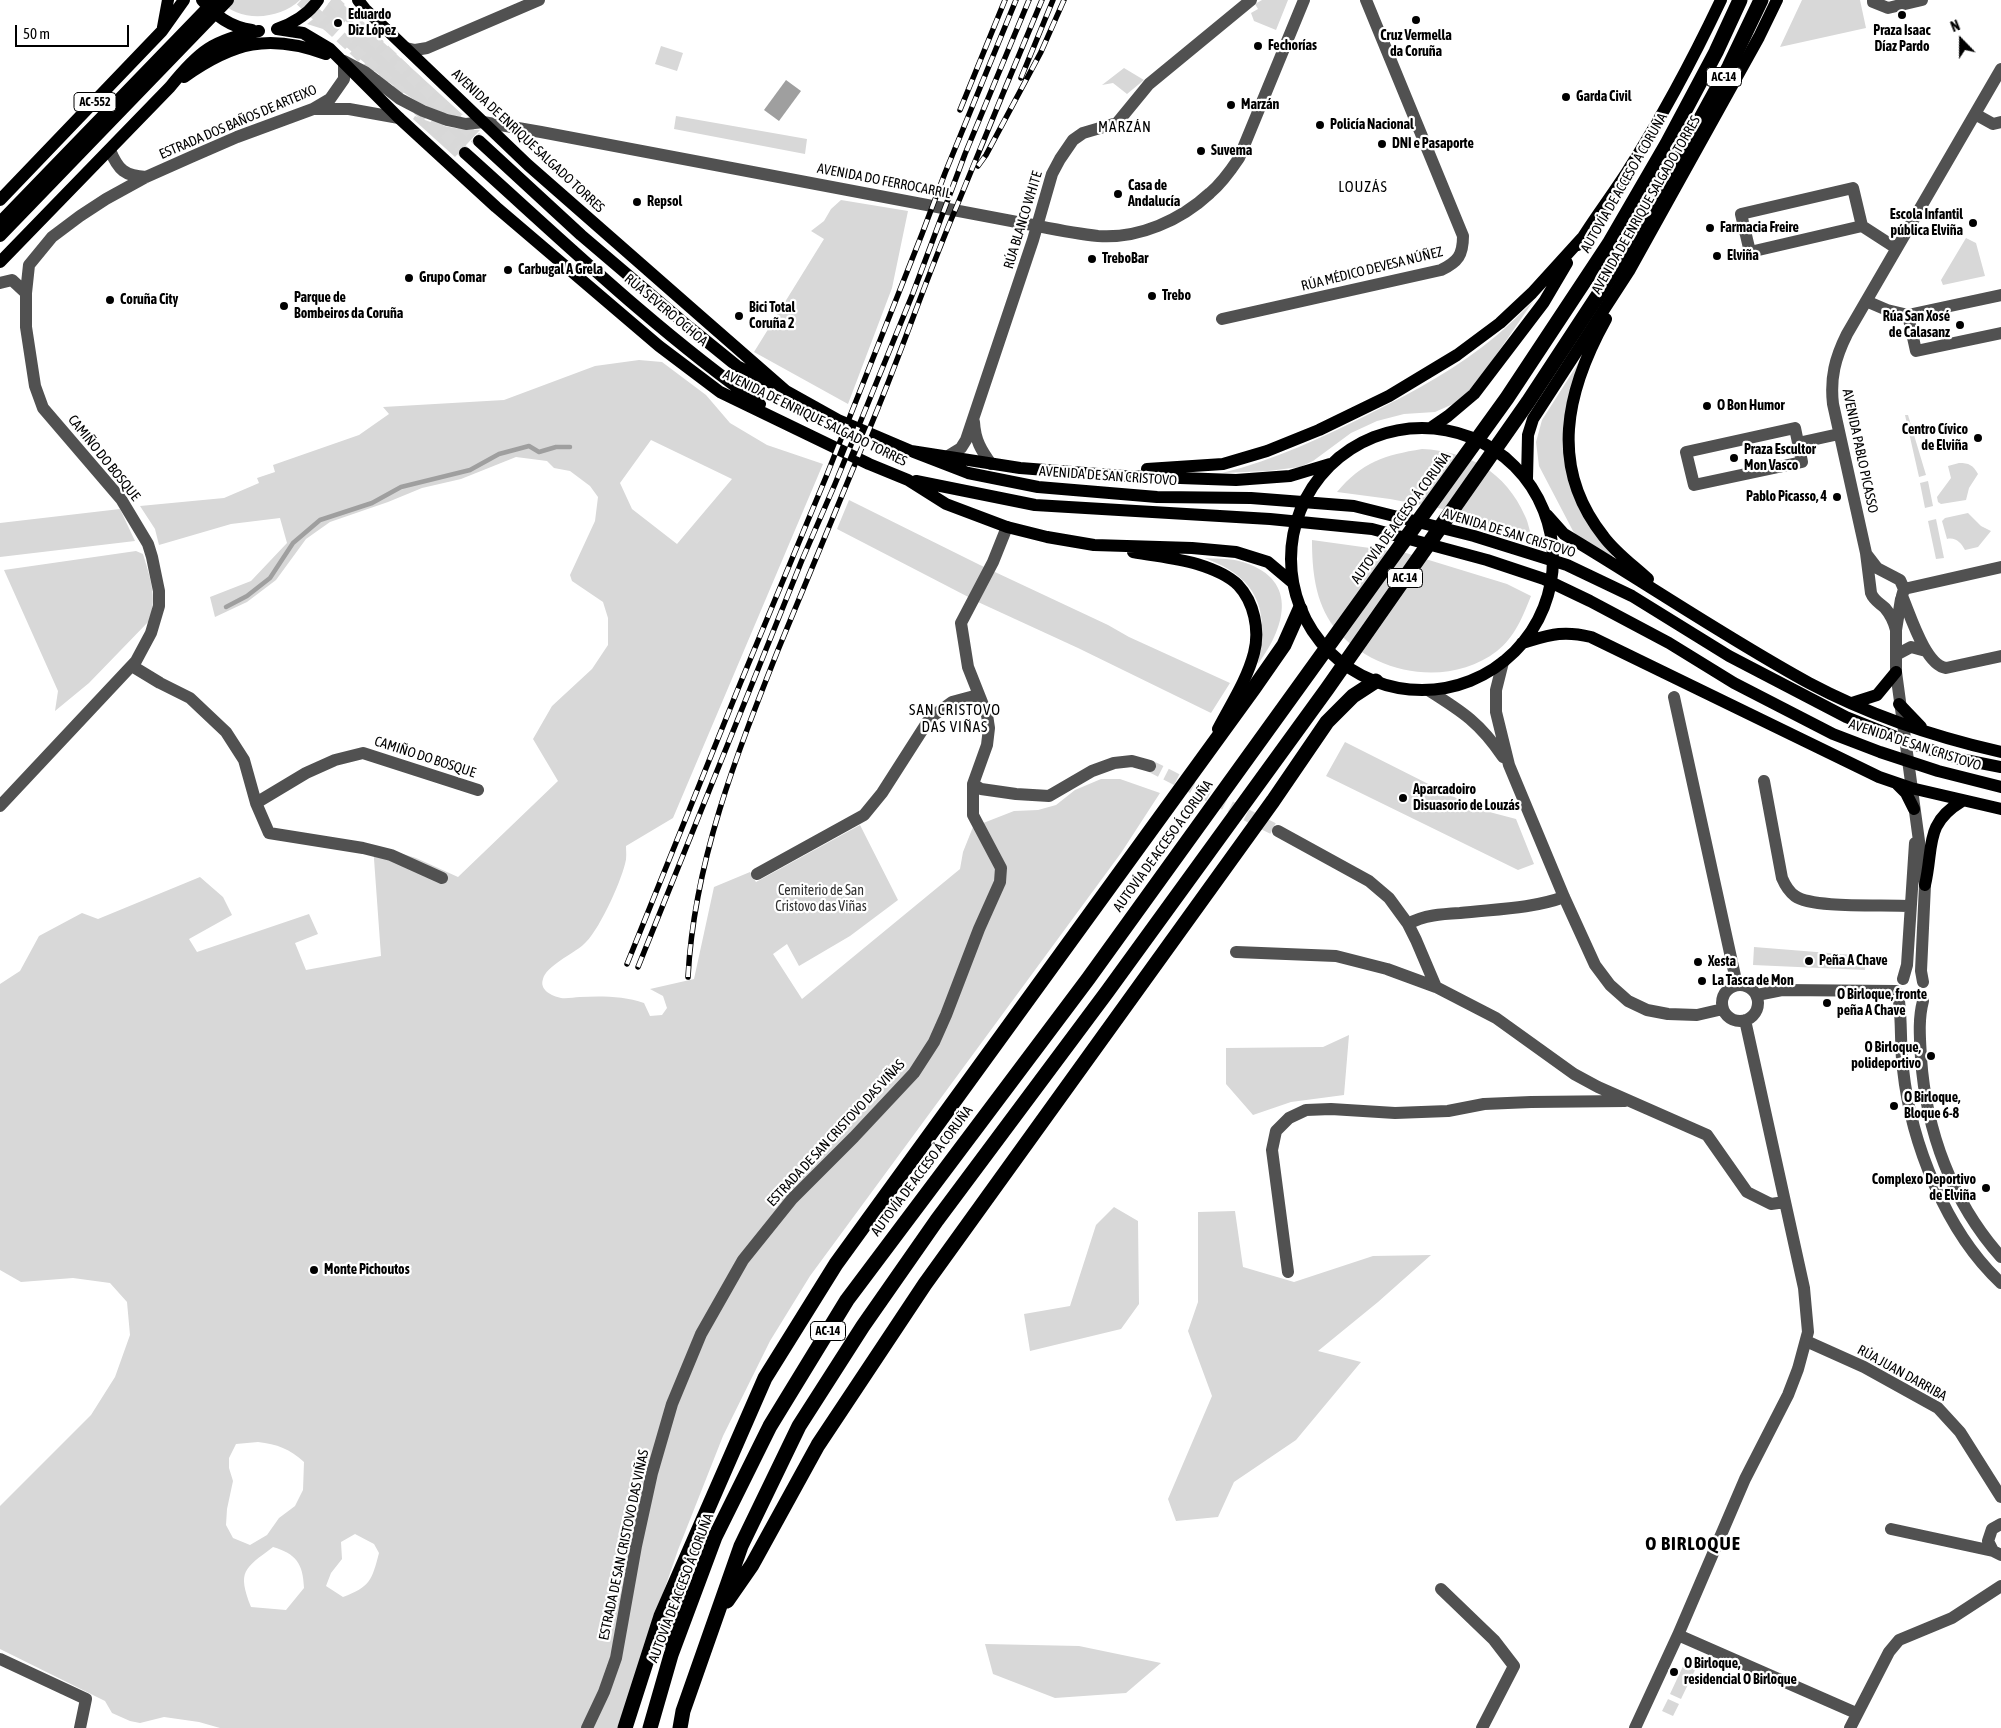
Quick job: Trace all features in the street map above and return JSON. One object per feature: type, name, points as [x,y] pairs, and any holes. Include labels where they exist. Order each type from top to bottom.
[{"type":"highway","name":"AUTOVÍA DE ACCESO Á CORUÑA","points":[[650,1728],[671,1655],[715,1537],[770,1426],[847,1300],[1088,978],[1507,398],[1609,244],[1716,52],[1740,0]]},
{"type":"highway","name":"AC-14","points":[[680,1728],[683,1711],[741,1546],[799,1426],[863,1326],[937,1220],[1107,992],[1327,689],[1528,402],[1633,242],[1729,67],[1761,0]]},
{"type":"highway","points":[[625,1728],[661,1616],[765,1378],[836,1264],[1284,645],[1300,609]]},
{"type":"highway","points":[[714,1620],[752,1564],[818,1444],[925,1284],[1278,794],[1327,722],[1352,696],[1376,681]]},
{"type":"highway","points":[[644,1728],[648,1696],[710,1502]]},
{"type":"main road","points":[[162,31],[168,0]]},
{"type":"main road","name":"AC-552","points":[[0,200],[162,31],[184,0]]},
{"type":"main road","points":[[202,0],[213,14],[224,21],[237,27],[259,31]]},
{"type":"main road","name":"AC-552","points":[[0,236],[215,0]]},
{"type":"main road","name":"AC-552","points":[[0,222],[62,166],[228,0]]},
{"type":"main road","points":[[0,262],[112,155],[191,61],[203,52],[233,36],[277,29],[307,14],[318,0]]},
{"type":"main road","name":"AVENIDA DE ENRIQUE SALGADO TORRES","points":[[358,0],[365,9],[553,187],[786,391],[838,420],[912,451],[991,464],[1052,470],[1124,476],[1236,480],[1290,476],[1330,464]]},
{"type":"main road","points":[[368,0],[406,48]]},
{"type":"main road","name":"AVENIDA DE ENRIQUE SALGADO TORRES","points":[[1432,427],[1474,394],[1544,302],[1582,238],[1627,172],[1660,116],[1685,73],[1721,0]]},
{"type":"main road","name":"AVENIDA DE ENRIQUE SALGADO TORRES","points":[[1527,479],[1528,435],[1533,419],[1629,272],[1777,0]]},
{"type":"main road","name":"AVENIDA DE ENRIQUE SALGADO TORRES","points":[[277,29],[303,33],[330,49],[399,118],[496,208],[668,353],[720,392],[869,464],[908,480],[946,504],[1007,528],[1094,545],[1192,548],[1236,552],[1268,562],[1292,584]]},
{"type":"main road","name":"AVENIDA DE ENRIQUE SALGADO TORRES","points":[[170,87],[210,60],[246,44],[273,42],[303,46],[344,62]]},
{"type":"main road","name":"RÚA SEVERO OCHOA","points":[[479,142],[581,235],[696,333],[738,366],[786,391]]},
{"type":"main road","name":"RÚA SEVERO OCHOA","points":[[465,154],[679,342],[729,382],[787,423]]},
{"type":"main road","name":"AVENIDA DE ENRIQUE SALGADO TORRES","points":[[1052,470],[1177,468],[1223,464],[1267,451],[1319,430],[1389,396],[1456,355],[1493,328],[1532,294],[1582,238]]},
{"type":"main road","points":[[1629,272],[1585,361],[1574,392],[1569,422],[1569,456],[1579,495],[1604,538],[1670,600]]},
{"type":"main road","points":[[1432,427],[1468,435],[1493,448],[1501,453],[1527,479],[1538,495],[1546,513],[1552,539],[1554,562],[1545,606],[1522,643],[1503,662],[1475,678],[1455,686],[1428,690],[1402,688],[1376,681],[1345,665],[1330,653],[1313,632],[1300,609],[1292,584],[1291,542],[1299,512],[1313,484],[1330,464],[1360,442],[1395,430],[1432,427]]},
{"type":"main road","name":"AVENIDA DE SAN CRISTOVO","points":[[912,451],[968,473],[1038,487],[1157,496],[1251,498],[1354,506],[1474,536],[1567,565],[1632,596],[1729,656],[1855,721],[1916,745],[1960,759],[2001,767]]},
{"type":"main road","name":"AVENIDA DE SAN CRISTOVO","points":[[908,480],[1034,505],[1270,519],[1372,529],[1486,560],[1544,579],[1590,601],[1669,643],[1734,683],[1833,734],[1938,772],[2001,787]]},
{"type":"main road","points":[[1546,513],[1564,534],[1670,600],[1810,683],[1902,727],[2001,752]]},
{"type":"main road","points":[[1094,545],[1196,564],[1218,573],[1237,584],[1249,601],[1256,624],[1255,651],[1249,670],[1204,755]]},
{"type":"main road","points":[[1522,643],[1553,634],[1572,633],[1591,637],[1864,770],[1895,783],[1910,784],[1962,801],[2001,809]]},
{"type":"main road","points":[[1852,703],[1877,695],[1896,672]]},
{"type":"main road","points":[[1899,704],[1911,719],[1930,733]]},
{"type":"main road","points":[[1895,783],[1906,793],[1914,809]]},
{"type":"main road","points":[[1925,885],[1936,825],[1948,810],[1962,801]]},
{"type":"street","points":[[406,48],[415,50],[427,48],[539,0]]},
{"type":"street","name":"RÚA BLANCO WHITE","points":[[948,456],[961,448],[966,440],[1038,226],[1052,174],[1073,140],[1083,133],[1117,123],[1149,84],[1251,0]]},
{"type":"street","name":"AVENIDA DO FERROCARRIL","points":[[344,62],[365,72],[400,99],[446,120],[466,124],[483,122],[1099,236],[1131,233],[1170,220],[1192,208],[1211,192],[1240,158],[1304,0]]},
{"type":"street","name":"RÚA MÉDICO DEVESA NÚÑEZ","points":[[1222,319],[1441,270],[1454,264],[1461,255],[1463,236],[1366,0]]},
{"type":"street","points":[[1872,0],[1888,8],[1922,0]]},
{"type":"street","name":"ESTRADA DOS BAÑOS DE ARTEIXO","points":[[29,265],[52,237],[80,216],[146,177],[237,137],[313,109],[330,99],[344,79],[344,62]]},
{"type":"street","name":"AVENIDA PABLO PICASSO","points":[[1871,588],[1866,553],[1839,434],[1831,386],[1833,369],[1838,352],[1866,301],[2001,69]]},
{"type":"street","points":[[313,109],[349,110],[399,118]]},
{"type":"street","points":[[1975,114],[1993,124],[2001,122]]},
{"type":"street","points":[[112,155],[127,174],[146,177]]},
{"type":"street","name":"ESTRADA DOS BAÑOS DE ARTEIXO","points":[[106,200],[116,188],[119,180],[112,155]]},
{"type":"street","points":[[1862,226],[1750,252],[1741,214],[1854,188],[1862,226],[1896,248]]},
{"type":"street","name":"CAMIÑO DO BOSQUE","points":[[0,806],[132,666],[151,633],[160,606],[159,591],[148,544],[121,499],[43,408],[35,386],[26,327],[26,293],[29,265]]},
{"type":"street","points":[[0,283],[12,280],[26,293]]},
{"type":"street","points":[[1866,301],[1887,310],[1908,315],[2001,295]]},
{"type":"street","points":[[1908,315],[1916,351],[2001,333]]},
{"type":"street","name":"RÚA BLANCO WHITE","points":[[974,417],[974,432],[979,448],[991,464]]},
{"type":"street","points":[[1795,428],[1798,443],[1802,462],[1694,485],[1686,452],[1795,428]]},
{"type":"street","points":[[1798,443],[1839,434]]},
{"type":"street","name":"ESTRADA DE SAN CRISTOVO DAS VIÑAS","points":[[587,1728],[604,1692],[616,1658],[638,1537],[652,1473],[672,1404],[702,1334],[743,1260],[792,1199],[914,1073],[934,1042],[1000,882],[1001,868],[973,815],[973,784],[987,745],[989,728],[987,715],[968,667],[961,623],[996,555],[1007,528]]},
{"type":"street","points":[[1866,553],[1872,563],[1900,580],[1902,595],[1926,651],[1936,664],[1946,668],[2001,656]]},
{"type":"street","points":[[1882,605],[1892,605],[1902,595],[2001,567]]},
{"type":"street","points":[[1888,574],[1875,579],[1871,588],[1873,598],[1882,605],[1892,619],[1896,630]]},
{"type":"street","points":[[1902,595],[1896,630],[1896,672],[1925,885],[1922,971],[1926,992],[1921,1010],[1920,1041],[1923,1087],[1930,1120],[1949,1175],[1960,1199],[1974,1222],[2001,1257]]},
{"type":"street","points":[[1896,655],[1911,647],[1926,651]]},
{"type":"street","points":[[1503,662],[1496,690],[1496,712],[1509,765],[1564,897],[1595,965],[1610,985],[1628,1001],[1647,1010],[1668,1014],[1697,1015],[1723,1009]]},
{"type":"street","points":[[132,666],[190,698],[226,732],[244,760],[256,803],[269,833],[363,848],[391,855],[442,878]]},
{"type":"street","points":[[1428,690],[1459,709],[1479,726],[1509,765]]},
{"type":"street","points":[[757,874],[864,816],[882,793],[930,718],[952,702],[978,695]]},
{"type":"street","points":[[1674,697],[1737,985]]},
{"type":"street","name":"CAMIÑO DO BOSQUE","points":[[256,803],[306,774],[335,760],[363,753],[478,790]]},
{"type":"street","points":[[973,784],[981,789],[1049,796],[1092,771],[1114,763],[1132,761],[1150,766]]},
{"type":"street","points":[[1764,781],[1782,878],[1787,888],[1796,896],[1804,900],[1832,903],[1910,906]]},
{"type":"street","points":[[1916,823],[1907,965],[1903,978],[1897,986],[1903,1070],[1911,1116],[1939,1192],[1959,1232],[2001,1283]]},
{"type":"street","points":[[1278,831],[1369,881],[1389,898],[1408,924],[1436,987]]},
{"type":"street","points":[[1408,924],[1416,919],[1433,915],[1526,906],[1550,902],[1564,897]]},
{"type":"street","points":[[1236,952],[1336,956],[1388,969],[1436,987],[1496,1018],[1574,1074],[1627,1101],[1708,1135],[1747,1192],[1771,1204],[1785,1202]]},
{"type":"street","points":[[1903,978],[1912,976],[1923,982]]},
{"type":"street","points":[[1737,985],[1748,987],[1757,995],[1757,1010],[1745,1020],[1735,1020],[1726,1014],[1723,1009],[1722,1004],[1725,994],[1737,985]]},
{"type":"street","points":[[1757,995],[1782,990],[1897,996],[1911,1007],[1923,1001]]},
{"type":"street","points":[[1636,1728],[1745,1479],[1788,1395],[1806,1341],[1808,1323],[1806,1304],[1745,1020]]},
{"type":"street","points":[[1288,1272],[1272,1150],[1276,1131],[1289,1118],[1306,1110],[1448,1111],[1484,1104],[1627,1101]]},
{"type":"street","name":"RÚA JUAN DARRIBA","points":[[1806,1341],[1864,1367],[1938,1408],[1960,1432],[2001,1497]]},
{"type":"street","points":[[1997,1553],[1989,1544],[1989,1536],[1992,1529],[2001,1524]]},
{"type":"street","points":[[1891,1529],[1997,1553]]},
{"type":"street","points":[[1850,1728],[1856,1713],[1889,1652],[1899,1640],[1952,1618],[2001,1586]]},
{"type":"street","points":[[1441,1589],[1494,1640],[1514,1666],[1482,1728]]},
{"type":"street","points":[[1678,1635],[1856,1713]]},
{"type":"street","points":[[0,1659],[86,1699],[80,1728]]},
{"type":"green space","points":[[219,0],[300,0],[281,12],[259,16],[237,13]]},
{"type":"green space","points":[[331,0],[339,0],[352,13],[333,36],[323,29],[307,24],[322,12]]},
{"type":"green space","points":[[1262,0],[1288,0],[1276,30],[1254,21],[1251,13],[1258,9],[1255,4]]},
{"type":"green space","points":[[1802,0],[1860,0],[1866,28],[1780,47]]},
{"type":"green space","points":[[360,21],[463,115],[443,113],[418,102],[376,72],[342,43]]},
{"type":"green space","points":[[661,46],[683,53],[677,71],[655,64]]},
{"type":"green space","points":[[1124,68],[1144,80],[1127,94],[1113,83],[1102,85]]},
{"type":"green space","points":[[415,116],[446,126],[480,130],[455,157],[413,119]]},
{"type":"green space","points":[[676,116],[807,139],[805,154],[674,129]]},
{"type":"green space","points":[[841,200],[908,211],[892,288],[848,404],[754,352],[824,239],[811,231],[824,221],[831,209]]},
{"type":"green space","points":[[1966,238],[1976,243],[1985,276],[1943,285],[1941,280]]},
{"type":"green space","points":[[1534,300],[1490,364],[1463,398],[1453,404],[1435,412],[1404,414],[1377,421],[1351,433],[1313,461],[1300,467],[1268,471],[1222,473],[1261,462],[1318,439],[1421,387],[1482,347]]},
{"type":"green space","name":"Cemiterio de San Cristovo das Viñas","points":[[639,360],[662,362],[706,395],[730,423],[767,445],[823,464],[673,818],[626,846],[626,860],[622,873],[602,919],[583,945],[554,965],[545,974],[542,983],[547,992],[563,998],[604,997],[629,999],[644,1003],[650,1016],[662,1015],[667,1008],[663,996],[650,989],[694,979],[714,887],[750,872],[756,882],[860,825],[898,900],[850,936],[799,966],[787,944],[773,954],[802,999],[960,869],[963,852],[973,827],[1014,811],[1038,810],[1056,805],[1075,790],[1101,779],[1120,779],[1160,793],[1121,853],[810,1276],[770,1341],[723,1436],[678,1550],[618,1728],[220,1728],[199,1722],[164,1717],[140,1723],[130,1721],[112,1713],[105,1701],[0,1649],[0,1506],[91,1415],[115,1377],[130,1335],[127,1302],[110,1283],[73,1278],[21,1282],[0,1270],[0,984],[20,971],[39,936],[82,913],[98,919],[200,877],[223,897],[232,915],[189,939],[197,952],[309,914],[318,934],[295,943],[306,970],[381,956],[373,845],[416,858],[458,877],[558,781],[533,739],[552,706],[592,669],[608,645],[608,618],[603,602],[572,581],[570,575],[595,521],[598,497],[590,486],[570,471],[554,468],[547,461],[516,457],[461,479],[422,488],[330,522],[306,539],[276,580],[247,602],[215,617],[210,597],[251,581],[287,543],[280,518],[231,524],[159,545],[155,529],[140,506],[224,498],[259,483],[257,478],[275,472],[273,465],[359,435],[389,414],[383,407],[504,400],[595,366]],"holes":[[[651,440],[732,479],[677,544],[632,509],[620,483]],[[258,1442],[271,1444],[288,1450],[304,1462],[303,1490],[295,1506],[279,1518],[267,1535],[250,1545],[233,1538],[226,1525],[227,1509],[233,1481],[229,1468],[229,1458],[236,1444]],[[355,1534],[374,1544],[379,1553],[372,1576],[364,1586],[343,1597],[326,1586],[331,1573],[342,1559],[341,1542]],[[273,1547],[293,1556],[297,1561],[302,1572],[304,1588],[286,1610],[251,1607],[244,1586],[244,1578],[246,1572],[255,1561]]]},
{"type":"green space","points":[[1579,362],[1573,381],[1568,468],[1613,555],[1611,559],[1579,538],[1573,531],[1539,466],[1536,442],[1542,420]]},
{"type":"green space","points":[[1905,415],[1908,415],[1926,475],[1919,477]]},
{"type":"green space","points":[[1422,449],[1455,454],[1470,459],[1496,476],[1517,501],[1526,519],[1533,542],[1443,509],[1337,492],[1356,473],[1365,467],[1385,457]]},
{"type":"green space","points":[[1959,463],[1970,465],[1978,474],[1969,488],[1966,500],[1941,504],[1938,502],[1937,497],[1951,478],[1948,466]]},
{"type":"green space","points":[[1928,481],[1933,506],[1925,508],[1920,483]]},
{"type":"green space","points":[[849,500],[980,565],[1108,625],[1129,637],[1230,683],[1211,713],[978,602],[837,529]]},
{"type":"green space","points":[[120,509],[135,541],[0,557],[0,523]]},
{"type":"green space","points":[[1968,513],[1981,526],[1991,531],[1978,547],[1965,550],[1958,541],[1947,539],[1942,521],[1945,518]]},
{"type":"green space","points":[[1936,519],[1944,558],[1936,559],[1928,521]]},
{"type":"green space","points":[[1312,540],[1406,553],[1507,584],[1531,596],[1514,633],[1497,651],[1477,663],[1456,670],[1434,672],[1411,671],[1389,665],[1368,656],[1350,643],[1334,627],[1323,607],[1316,585]]},
{"type":"green space","points":[[136,551],[143,554],[150,579],[153,603],[150,620],[89,683],[55,711],[58,691],[4,570]]},
{"type":"green space","points":[[1204,558],[1235,560],[1258,568],[1271,578],[1279,590],[1282,604],[1281,618],[1276,634],[1258,664],[1262,627],[1256,598],[1237,575]]},
{"type":"green space","points":[[1345,742],[1478,809],[1516,819],[1534,864],[1518,870],[1326,776]]},
{"type":"green space","name":"Peña A Chave","points":[[1754,947],[1866,956],[1865,970],[1753,965]]},
{"type":"green space","points":[[1349,1035],[1344,1095],[1291,1102],[1253,1115],[1226,1084],[1226,1048],[1323,1047]]},
{"type":"green space","points":[[1114,1207],[1138,1221],[1139,1304],[1121,1329],[1030,1351],[1024,1314],[1070,1306],[1096,1225]]},
{"type":"green space","points":[[1235,1211],[1243,1267],[1294,1282],[1373,1256],[1431,1255],[1378,1302],[1318,1351],[1361,1362],[1296,1440],[1234,1482],[1218,1517],[1176,1521],[1168,1499],[1212,1396],[1188,1331],[1198,1302],[1198,1212]]},
{"type":"green space","points":[[985,1644],[1079,1646],[1161,1663],[1126,1693],[1055,1698],[993,1674]]},
{"type":"green space","points":[[1684,1664],[1695,1670],[1681,1699],[1670,1694]]},
{"type":"green space","points":[[1668,1699],[1679,1704],[1673,1716],[1662,1711]]},
{"type":"shaded area","points":[[786,80],[801,91],[779,121],[764,110]]},
{"type":"waterway","points":[[226,607],[247,596],[270,578],[293,543],[320,520],[372,503],[401,487],[470,470],[499,454],[529,446],[539,452],[556,447],[570,447]]},
{"type":"tunnel","points":[[301,0],[403,95]]},
{"type":"tunnel","points":[[332,0],[479,141]]},
{"type":"tunnel","points":[[418,109],[465,153]]},
{"type":"tunnel","points":[[1150,766],[1278,831]]},
{"type":"railway","points":[[960,110],[1005,0]]},
{"type":"railway","points":[[627,964],[826,477],[945,173],[1016,0]]},
{"type":"railway","points":[[638,967],[802,560],[913,293],[965,154],[1029,0]]},
{"type":"railway","points":[[688,977],[692,934],[708,851],[719,810],[747,730],[888,383],[946,233],[1042,0]]},
{"type":"railway","points":[[1021,78],[1053,0]]},
{"type":"railway","points":[[978,166],[986,155],[1041,52],[1064,0]]},
{"type":"place","name":"Praza Isaac Díaz Pardo","points":[[1902,15]]},
{"type":"place","name":"Cruz Vermella da Coruña","points":[[1416,20]]},
{"type":"place","name":"Eduardo Diz López","points":[[338,23]]},
{"type":"place","name":"Fechorías","points":[[1258,46]]},
{"type":"place","name":"Garda Civil","points":[[1566,97]]},
{"type":"place","name":"Marzán","points":[[1231,105]]},
{"type":"place","name":"Policía Nacional","points":[[1320,125]]},
{"type":"place","name":"DNI e Pasaporte","points":[[1382,144]]},
{"type":"place","name":"Suvema","points":[[1201,151]]},
{"type":"place","name":"Casa de Andalucía","points":[[1118,194]]},
{"type":"place","name":"Repsol","points":[[637,202]]},
{"type":"place","name":"Escola Infantil pública Elviña","points":[[1973,223]]},
{"type":"place","name":"Farmacia Freire","points":[[1710,228]]},
{"type":"place","name":"Elviña","points":[[1717,256]]},
{"type":"place","name":"TreboBar","points":[[1092,259]]},
{"type":"place","name":"Carbugal A Grela","points":[[508,270]]},
{"type":"place","name":"Grupo Comar","points":[[409,278]]},
{"type":"place","name":"Trebo","points":[[1152,296]]},
{"type":"place","name":"Coruña City","points":[[110,300]]},
{"type":"place","name":"Parque de Bombeiros da Coruña","points":[[284,306]]},
{"type":"place","name":"Bici Total Coruña 2","points":[[739,316]]},
{"type":"place","name":"Rúa San Xosé de Calasanz","points":[[1960,325]]},
{"type":"place","name":"O Bon Humor","points":[[1707,406]]},
{"type":"place","name":"Centro Cívico de Elviña","points":[[1978,438]]},
{"type":"place","name":"Praza Escultor Mon Vasco","points":[[1734,458]]},
{"type":"place","name":"Pablo Picasso, 4","points":[[1837,497]]},
{"type":"place","name":"Aparcadoiro Disuasorio de Louzás","points":[[1403,798]]},
{"type":"place","name":"Peña A Chave","points":[[1809,961]]},
{"type":"place","name":"Xesta","points":[[1698,962]]},
{"type":"place","name":"La Tasca de Mon","points":[[1702,981]]},
{"type":"place","name":"O Birloque, fronte peña A Chave","points":[[1827,1003]]},
{"type":"place","name":"O Birloque, polideportivo","points":[[1931,1056]]},
{"type":"place","name":"O Birloque, Bloque 6-8","points":[[1894,1106]]},
{"type":"place","name":"Complexo Deportivo de Elviña","points":[[1986,1188]]},
{"type":"place","name":"Monte Pichoutos","points":[[314,1270]]},
{"type":"place","name":"O Birloque, residencial O Birloque","points":[[1674,1672]]},
{"type":"district","name":"MARZÁN","points":[[1125,127]]},
{"type":"district","name":"LOUZÁS","points":[[1363,187]]},
{"type":"district","name":"SAN CRISTOVO DAS VIÑAS","points":[[955,718]]},
{"type":"district","name":"O BIRLOQUE","points":[[1693,1544]]}]
